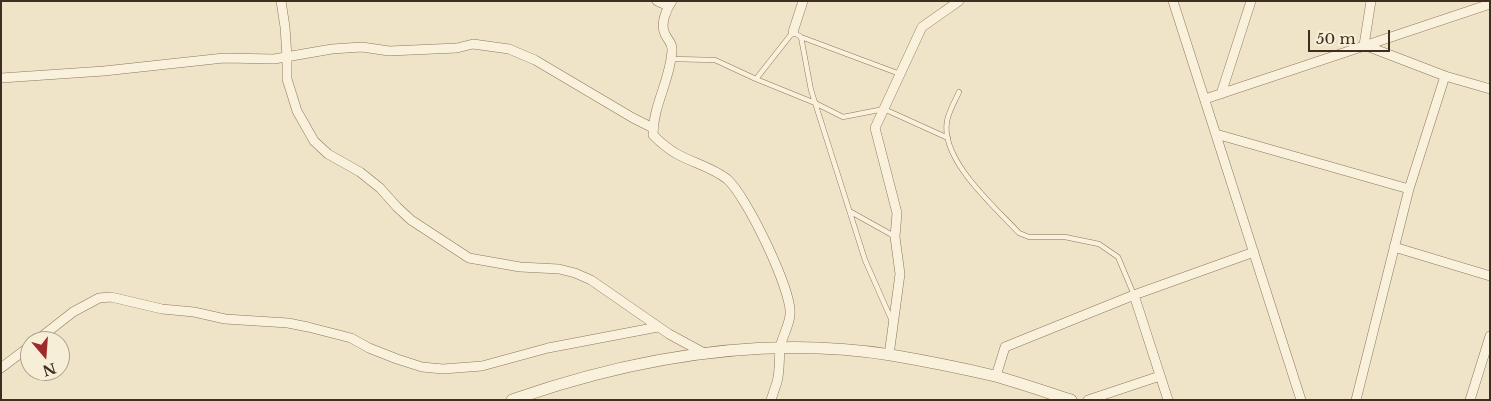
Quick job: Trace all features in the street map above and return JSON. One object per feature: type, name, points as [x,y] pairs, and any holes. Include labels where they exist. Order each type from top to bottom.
[{"type":"street","points":[[281,1],[285,27],[287,79],[289,86],[297,111],[314,141],[328,154],[360,172],[380,188],[411,220],[469,258],[520,267],[559,269],[575,273],[591,280],[658,327],[704,353]]},
{"type":"street","points":[[657,1],[670,4],[664,20],[663,32],[673,46],[672,59],[653,120],[653,135],[677,154],[701,164],[727,179],[737,188],[763,234],[789,303],[790,315],[780,348],[777,381],[770,400]]},
{"type":"street","points":[[797,34],[803,1]]},
{"type":"street","points":[[890,355],[900,274],[895,237],[897,212],[875,128],[922,27],[959,1]]},
{"type":"street","points":[[1173,1],[1301,400]]},
{"type":"street","points":[[1221,94],[1251,1]]},
{"type":"street","points":[[1364,45],[1371,1]]},
{"type":"street","points":[[1205,99],[1490,4]]},
{"type":"street","points":[[1,78],[104,71],[224,58],[261,59],[287,57],[332,49],[362,47],[389,51],[457,48],[473,44],[509,49],[536,60],[653,128]]},
{"type":"street","points":[[1364,45],[1445,76],[1490,89]]},
{"type":"street","points":[[1356,400],[1394,247],[1445,76]]},
{"type":"street","points":[[1216,134],[1410,189]]},
{"type":"street","points":[[1394,247],[1490,276]]},
{"type":"street","points":[[996,376],[1005,347],[1134,295],[1254,252]]},
{"type":"street","points":[[1134,295],[1168,400]]},
{"type":"street","points":[[49,331],[73,312],[100,298],[111,297],[162,309],[194,312],[225,319],[288,323],[308,327],[351,338],[396,359],[422,367],[443,369],[482,366],[548,348],[658,327]]},
{"type":"street","points":[[1470,400],[1490,336]]},
{"type":"street","points":[[512,400],[547,388],[653,362],[704,353],[780,348],[831,349],[890,355],[996,376],[1071,400]]},
{"type":"street","points":[[1,368],[20,354]]},
{"type":"street","points":[[1088,400],[1160,376]]},
{"type":"lane","points":[[797,34],[900,74]]},
{"type":"lane","points":[[756,79],[797,34]]},
{"type":"lane","points":[[797,34],[811,90],[865,260],[893,325]]},
{"type":"lane","points":[[672,59],[715,60],[816,103],[843,117],[884,109],[948,138]]},
{"type":"lane","points":[[959,92],[947,122],[948,138],[954,157],[961,170],[1019,233],[1029,237],[1065,237],[1099,244],[1118,257],[1134,295]]},
{"type":"lane","points":[[850,212],[895,237]]}]
